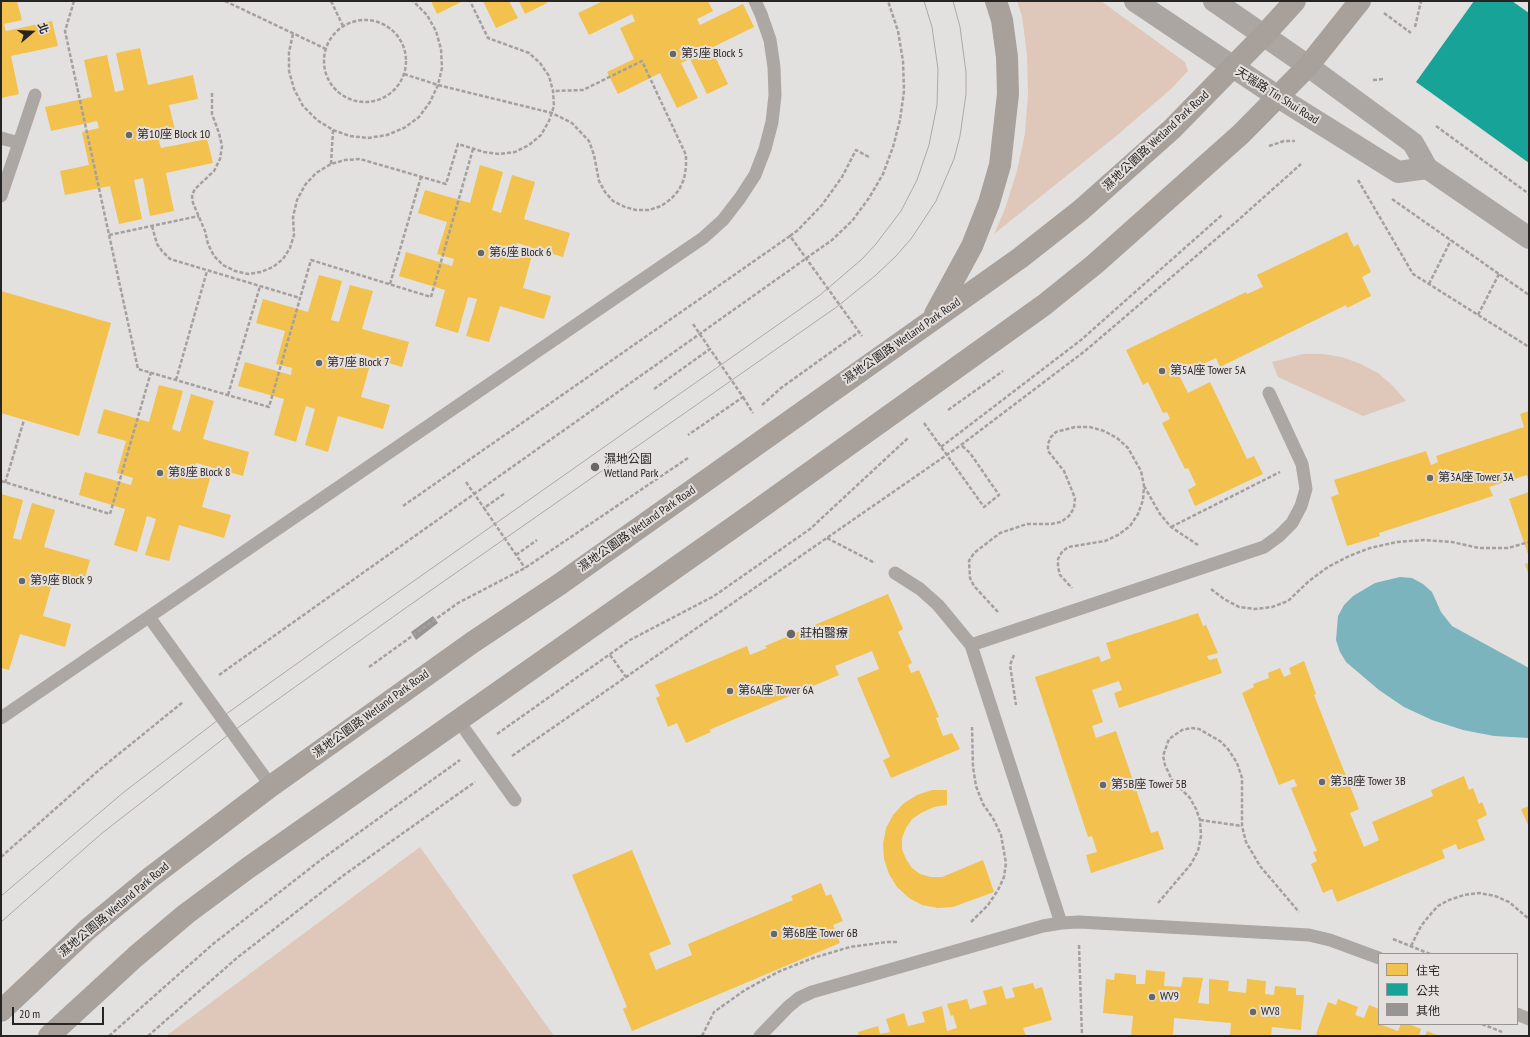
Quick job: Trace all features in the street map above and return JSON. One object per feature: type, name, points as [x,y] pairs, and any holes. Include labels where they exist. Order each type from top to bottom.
[{"type":"main road","points":[[932,319],[972,246],[989,203],[1000,165],[1008,94],[1007,57],[1002,20],[996,1]]},
{"type":"main road","name":"天瑞路 Tin Shui Road","points":[[1135,1],[1232,68],[1278,97]]},
{"type":"main road","points":[[1214,1],[1308,66]]},
{"type":"main road","name":"濕地公園路 Wetland Park Road","points":[[1,1011],[88,929],[151,877],[271,786],[466,646],[567,579],[1020,258],[1081,210],[1172,129],[1264,35],[1294,1]]},
{"type":"main road","points":[[50,1035],[89,998],[186,914],[322,815],[778,496],[1038,310],[1095,264],[1177,193],[1278,97],[1308,66],[1360,1]]},
{"type":"street","points":[[1308,66],[1413,143],[1427,168],[1529,238]]},
{"type":"street","name":"天瑞路 Tin Shui Road","points":[[1278,97],[1398,172],[1427,168]]},
{"type":"lane","points":[[1,718],[696,243],[723,220],[755,175],[765,149],[772,122],[775,95],[774,67],[770,40],[755,1]]},
{"type":"lane","points":[[1,196],[35,95]]},
{"type":"lane","points":[[1,138],[19,143]]},
{"type":"lane","points":[[971,645],[1264,547],[1279,536],[1292,523],[1301,506],[1306,489],[1302,464],[1269,393]]},
{"type":"lane","points":[[895,573],[920,589],[938,605],[971,645],[1061,923]]},
{"type":"lane","points":[[149,617],[271,786]]},
{"type":"lane","points":[[458,720],[515,800]]},
{"type":"lane","points":[[760,1036],[788,1007],[799,998],[812,992],[1043,926],[1061,923],[1079,922],[1309,935],[1330,940],[1378,958]]},
{"type":"lane","points":[[1518,1014],[1529,1018]]},
{"type":"path","points":[[74,1],[66,31],[138,369],[269,407],[311,260],[431,297],[473,149]]},
{"type":"path","points":[[225,1],[326,49]]},
{"type":"path","points":[[331,1],[343,26]]},
{"type":"path","points":[[293,34],[289,52],[289,71],[294,89],[303,106],[317,120],[332,130],[350,136],[368,138],[387,135],[404,128],[419,116],[430,102],[438,85],[442,68],[441,49],[436,31],[427,15],[413,1]]},
{"type":"path","points":[[212,93],[212,114],[222,146],[220,159],[214,171],[199,184],[192,195],[193,203],[205,230],[208,244],[214,256],[223,265],[235,271],[248,274],[262,272],[273,267],[287,253],[294,235],[293,217],[297,200],[305,185],[316,173],[331,164],[345,160],[360,159],[446,184],[458,144],[473,149],[500,154],[522,149],[541,135],[549,122],[554,106],[554,91],[549,76],[540,63],[529,53],[488,38],[470,1]]},
{"type":"path","points":[[1,857],[99,770],[200,688],[474,493],[700,335],[832,240],[852,221],[869,198],[883,174],[893,147],[900,120],[904,92],[903,61],[898,31],[888,1]]},
{"type":"path","points":[[1415,27],[1420,2]]},
{"type":"path","points":[[1380,10],[1410,33]]},
{"type":"path","points":[[364,20],[376,21],[386,25],[394,32],[401,42],[406,63],[404,74],[399,84],[391,93],[381,99],[370,102],[347,98],[337,91],[330,82],[325,71],[326,49],[330,39],[343,26],[364,20]]},
{"type":"path","points":[[404,74],[438,85],[552,113],[572,123],[589,142],[594,155],[599,181],[605,192],[613,201],[625,207],[636,210],[649,210],[661,206],[671,199],[679,190],[684,179],[686,155],[642,61],[583,90],[554,91]]},
{"type":"path","points":[[1435,126],[1529,194]]},
{"type":"path","points":[[331,164],[332,130]]},
{"type":"path","points":[[1267,147],[1284,141],[1298,141]]},
{"type":"path","points":[[403,506],[790,236],[798,230],[822,205],[856,150],[869,157]]},
{"type":"path","points":[[148,1036],[244,952],[357,866],[626,677],[961,445],[1085,351],[1236,222],[1301,164]]},
{"type":"path","points":[[390,284],[421,177]]},
{"type":"path","points":[[1358,179],[1413,274],[1529,347]]},
{"type":"path","points":[[1386,195],[1529,295]]},
{"type":"path","points":[[941,447],[1081,340],[1222,215]]},
{"type":"path","points":[[109,235],[199,216]]},
{"type":"path","points":[[152,226],[157,244],[170,259],[300,298]]},
{"type":"path","points":[[790,236],[864,338]]},
{"type":"path","points":[[1429,284],[1451,240]]},
{"type":"path","points":[[176,380],[207,271]]},
{"type":"path","points":[[1478,314],[1499,274]]},
{"type":"path","points":[[228,395],[260,286]]},
{"type":"path","points":[[693,324],[753,413]]},
{"type":"path","points":[[747,418],[782,388],[859,332]]},
{"type":"path","points":[[654,389],[710,349]]},
{"type":"path","points":[[942,414],[1005,369]]},
{"type":"path","points":[[1,481],[110,514],[151,372]]},
{"type":"path","points":[[688,435],[743,397]]},
{"type":"path","points":[[6,483],[24,420]]},
{"type":"path","points":[[923,421],[984,507],[999,495],[970,454],[961,445]]},
{"type":"path","points":[[924,426],[930,422]]},
{"type":"path","points":[[1000,614],[974,586],[970,578],[969,560],[974,553],[1000,533],[1027,524],[1051,524],[1060,522],[1069,516],[1074,508],[1075,498],[1064,472],[1048,451],[1048,444],[1051,436],[1056,432],[1076,427],[1090,427],[1104,431],[1117,438],[1132,454],[1141,471],[1144,486],[1143,500],[1138,514],[1130,526],[1118,535],[1105,541],[1091,544],[1077,544],[1068,547],[1062,552],[1058,559],[1060,575],[1072,589]]},
{"type":"path","points":[[109,1036],[213,944],[322,859],[630,640],[714,596],[810,529],[911,435]]},
{"type":"path","points":[[369,668],[458,603],[525,568],[689,457]]},
{"type":"path","points":[[1171,526],[1283,471],[1283,475]]},
{"type":"path","points":[[466,482],[525,568]]},
{"type":"path","points":[[1144,486],[1160,514],[1171,526],[1198,545]]},
{"type":"path","points":[[484,508],[504,494]]},
{"type":"path","points":[[827,538],[895,573]]},
{"type":"path","points":[[516,555],[537,540]]},
{"type":"path","points":[[1205,588],[1211,589],[1224,599],[1239,607],[1255,609],[1272,607],[1288,601],[1309,581],[1328,567],[1370,548],[1397,542],[1424,540],[1452,542],[1479,548],[1508,548],[1529,542]]},
{"type":"path","points":[[1191,548],[1205,543]]},
{"type":"path","points":[[1065,591],[1080,586]]},
{"type":"path","points":[[1017,652],[1013,655],[1010,665],[1017,711]]},
{"type":"path","points":[[610,655],[626,677]]},
{"type":"path","points":[[966,925],[976,918],[998,890],[1004,877],[1006,863],[1001,835],[994,820],[983,804],[976,786],[973,767],[972,724]]},
{"type":"path","points":[[1157,904],[1191,864],[1201,836],[1200,820],[1190,798],[1172,780],[1165,764],[1164,756],[1169,738],[1182,730],[1191,728],[1199,729],[1220,741],[1228,749],[1237,763],[1243,783],[1242,826],[1249,848],[1260,866],[1300,912]]},
{"type":"path","points":[[1200,820],[1242,826]]},
{"type":"path","points":[[1412,946],[1429,916],[1449,900],[1464,895],[1479,893],[1495,896],[1509,902],[1529,919]]},
{"type":"path","points":[[1150,903],[1165,904]]},
{"type":"path","points":[[1292,912],[1306,912]]},
{"type":"path","points":[[1391,938],[1428,953]]},
{"type":"path","points":[[702,1036],[714,1012],[745,990],[778,972],[813,958],[850,948],[887,942],[901,942]]},
{"type":"path","points":[[1071,945],[1085,945]]},
{"type":"path","points":[[1079,945],[1082,1036]]},
{"type":"path","points":[[1484,1025],[1506,1034]]},
{"type":"shaded area","points":[[1017,1],[1101,1],[1185,62],[1188,71],[1171,89],[1115,137],[994,234],[1005,209],[1017,171],[1025,133],[1028,94],[1027,55],[1022,16]]},
{"type":"shaded area","points":[[1303,354],[1323,354],[1342,357],[1361,364],[1378,373],[1393,386],[1406,401],[1363,416],[1278,377],[1272,362]]},
{"type":"shaded area","points":[[420,847],[554,1036],[166,1036]]},
{"type":"water","points":[[1400,577],[1412,578],[1423,584],[1432,592],[1441,612],[1452,626],[1529,668],[1529,738],[1494,736],[1463,730],[1432,720],[1404,707],[1379,690],[1346,662],[1340,652],[1336,640],[1338,616],[1344,605],[1353,596],[1375,583]]},
{"type":"building: 住宅","points":[[1,1],[17,1],[22,20],[4,24],[6,31],[52,21],[58,46],[11,56],[19,94],[1,98]]},
{"type":"building: 住宅","points":[[431,1],[463,1],[437,14]]},
{"type":"building: 住宅","points":[[483,1],[509,1],[518,18],[496,28]]},
{"type":"building: 住宅","points":[[519,1],[546,1],[547,3],[525,14]]},
{"type":"building: 住宅","name":"第5座 Block 5","points":[[603,1],[708,1],[713,11],[697,19],[700,25],[743,4],[754,27],[711,48],[728,84],[707,94],[690,59],[681,63],[698,98],[677,108],[660,73],[618,94],[607,72],[634,59],[620,28],[635,21],[632,14],[589,35],[578,13]]},
{"type":"building: 住宅","name":"第10座 Block 10","points":[[140,48],[148,85],[193,75],[198,99],[169,105],[177,138],[159,141],[161,148],[207,139],[213,163],[166,173],[174,211],[150,216],[143,178],[134,180],[142,219],[119,224],[110,186],[65,195],[60,171],[89,165],[82,132],[99,128],[97,121],[51,131],[45,107],[92,97],[84,60],[107,55],[115,92],[124,90],[116,53]]},
{"type":"building: 住宅","name":"第6座 Block 6","points":[[480,165],[503,172],[492,210],[501,213],[512,175],[535,182],[524,219],[570,233],[563,257],[517,243],[515,251],[532,255],[523,288],[551,296],[544,319],[500,306],[489,342],[466,336],[477,299],[468,297],[458,333],[435,326],[445,290],[399,276],[406,252],[452,266],[454,259],[437,254],[447,222],[418,213],[425,190],[470,203]]},
{"type":"building: 住宅","name":"第5A座 Tower 5A","points":[[1347,232],[1354,247],[1358,244],[1371,272],[1362,277],[1371,296],[1347,308],[1346,305],[1220,367],[1216,358],[1179,375],[1188,393],[1210,382],[1247,459],[1254,456],[1263,474],[1195,506],[1188,490],[1196,485],[1188,468],[1185,469],[1162,423],[1170,419],[1167,412],[1163,413],[1148,382],[1143,385],[1126,350],[1246,292],[1247,294],[1263,287],[1257,275]]},
{"type":"building: 住宅","name":"第7座 Block 7","points":[[319,275],[342,281],[331,320],[339,322],[350,285],[373,291],[362,329],[409,342],[402,367],[356,353],[354,360],[370,365],[361,397],[390,405],[383,429],[338,416],[328,452],[305,445],[315,409],[306,406],[296,442],[274,435],[284,399],[238,386],[245,362],[291,375],[292,368],[276,364],[285,331],[256,323],[263,299],[308,312]]},
{"type":"building: 住宅","points":[[1,291],[111,323],[79,436],[1,413]]},
{"type":"building: 住宅","name":"第8座 Block 8","points":[[159,385],[183,391],[172,429],[180,432],[191,394],[214,401],[203,439],[249,452],[243,476],[196,463],[194,470],[211,475],[202,507],[231,515],[224,538],[179,525],[169,561],[145,555],[156,519],[147,516],[137,552],[114,545],[125,509],[79,495],[85,472],[131,485],[133,478],[117,473],[126,441],[97,433],[104,409],[149,422]]},
{"type":"building: 住宅","name":"第3A座 Tower 3A","points":[[1529,411],[1529,482],[1527,475],[1489,487],[1493,496],[1379,533],[1380,536],[1347,546],[1331,497],[1339,494],[1334,480],[1426,451],[1431,465],[1438,462],[1436,456],[1524,427],[1520,414]]},
{"type":"building: 住宅","name":"第3A座 Tower 3A","points":[[1529,492],[1529,554],[1528,554],[1509,499]]},
{"type":"building: 住宅","name":"第9座 Block 9","points":[[1,494],[23,500],[13,538],[21,540],[32,503],[55,510],[44,547],[90,560],[83,585],[37,572],[35,578],[52,584],[43,616],[71,624],[65,647],[20,634],[9,670],[1,668]]},
{"type":"building: 住宅","points":[[1529,563],[1529,576],[1525,564]]},
{"type":"building: 住宅","name":"第6A座 Tower 6A","points":[[888,594],[903,629],[898,632],[912,663],[908,665],[911,673],[919,670],[939,717],[936,718],[943,736],[952,733],[960,749],[891,778],[883,760],[890,757],[857,678],[879,669],[872,651],[835,666],[839,675],[709,730],[711,732],[686,743],[677,723],[668,727],[656,698],[660,696],[655,685],[747,646],[750,655],[767,648],[765,646]]},
{"type":"building: 住宅","name":"第5B座 Tower 5B","points":[[1198,613],[1203,626],[1206,625],[1218,653],[1207,656],[1209,660],[1217,658],[1222,673],[1119,708],[1114,693],[1122,690],[1119,681],[1092,690],[1103,722],[1092,726],[1096,738],[1116,731],[1151,833],[1158,831],[1164,849],[1091,873],[1086,855],[1097,852],[1092,836],[1088,837],[1035,677],[1099,656],[1101,662],[1111,658],[1106,643]]},
{"type":"building: 住宅","name":"第3B座 Tower 3B","points":[[1304,661],[1316,694],[1314,695],[1359,809],[1350,813],[1364,847],[1379,840],[1372,822],[1433,796],[1431,790],[1464,776],[1469,790],[1473,788],[1479,804],[1482,802],[1487,815],[1477,820],[1485,840],[1458,850],[1456,844],[1442,850],[1445,858],[1337,902],[1332,889],[1323,893],[1311,864],[1317,861],[1313,852],[1317,851],[1291,788],[1297,786],[1294,779],[1279,785],[1242,693],[1254,687],[1253,684],[1269,678],[1268,673],[1280,668],[1284,677],[1291,674],[1289,668]]},
{"type":"building: 住宅","points":[[932,790],[947,790],[947,805],[934,807],[912,819],[902,838],[902,849],[906,859],[912,868],[920,874],[931,877],[942,877],[983,860],[994,892],[953,907],[938,908],[922,905],[909,898],[897,887],[889,874],[884,859],[883,844],[886,828],[893,815],[904,803],[917,795]]},
{"type":"building: 住宅","points":[[1529,806],[1529,827],[1521,809]]},
{"type":"building: 住宅","name":"第6B座 Tower 6B","points":[[632,850],[671,944],[649,953],[656,970],[692,955],[688,944],[793,900],[791,896],[821,883],[826,896],[831,894],[843,921],[833,925],[840,943],[632,1031],[623,1009],[627,1007],[572,875]]},
{"type":"building: 住宅","points":[[1146,970],[1165,972],[1164,986],[1181,987],[1183,977],[1203,978],[1198,1003],[1209,1004],[1209,979],[1229,981],[1228,991],[1246,993],[1247,979],[1266,981],[1265,994],[1274,995],[1275,986],[1296,988],[1296,995],[1304,995],[1301,1030],[1272,1027],[1271,1036],[1230,1036],[1231,1023],[1174,1018],[1173,1036],[1131,1036],[1133,1016],[1103,1013],[1106,979],[1114,980],[1115,973],[1136,975],[1136,984],[1145,984]]},
{"type":"building: 住宅","points":[[1033,983],[1035,989],[1042,987],[1052,1020],[1023,1028],[1026,1036],[859,1036],[858,1032],[878,1026],[880,1034],[890,1032],[886,1019],[904,1013],[908,1026],[925,1022],[922,1012],[942,1006],[947,1031],[957,1028],[953,1015],[951,1016],[947,1004],[967,999],[970,1009],[987,1004],[983,991],[1002,986],[1006,999],[1015,997],[1012,988]]},
{"type":"building: 住宅","points":[[1338,999],[1358,1007],[1355,1015],[1364,1018],[1369,1005],[1378,1009],[1378,1025],[1398,1031],[1401,1025],[1411,1025],[1421,1029],[1419,1036],[1320,1036],[1316,1034],[1328,1002],[1336,1005]]},
{"type":"building: 住宅","points":[[1427,1031],[1439,1036],[1425,1036]]},
{"type":"building: 公共","points":[[1474,1],[1512,1],[1529,13],[1529,163],[1416,82]]},
{"type":"building: 其他","points":[[433,616],[438,623],[416,640],[411,632]]},
{"type":"tram line","points":[[1,896],[124,792],[222,717],[820,295],[861,260],[876,244],[901,211],[917,180],[929,145],[937,105],[938,69],[932,27],[924,1]]},
{"type":"tram line","points":[[1,922],[101,834],[232,732],[407,607],[838,306],[876,275],[895,257],[911,239],[936,201],[954,159],[960,136],[966,94],[966,72],[960,27],[953,1]]},
{"type":"place","name":"第5座 Block 5","points":[[673,54]]},
{"type":"place","name":"第10座 Block 10","points":[[129,135]]},
{"type":"place","name":"第6座 Block 6","points":[[481,253]]},
{"type":"place","name":"第7座 Block 7","points":[[319,363]]},
{"type":"place","name":"第5A座 Tower 5A","points":[[1162,371]]},
{"type":"place","name":"濕地公園 Wetland Park","points":[[595,467]]},
{"type":"place","name":"第8座 Block 8","points":[[160,473]]},
{"type":"place","name":"第3A座 Tower 3A","points":[[1430,478]]},
{"type":"place","name":"第9座 Block 9","points":[[22,581]]},
{"type":"place","name":"莊柏醫療","points":[[791,634]]},
{"type":"place","name":"第6A座 Tower 6A","points":[[730,691]]},
{"type":"place","name":"第3B座 Tower 3B","points":[[1322,782]]},
{"type":"place","name":"第5B座 Tower 5B","points":[[1103,785]]},
{"type":"place","name":"第6B座 Tower 6B","points":[[774,934]]},
{"type":"place","name":"WV9","points":[[1152,997]]},
{"type":"place","name":"WV8","points":[[1253,1012]]}]
